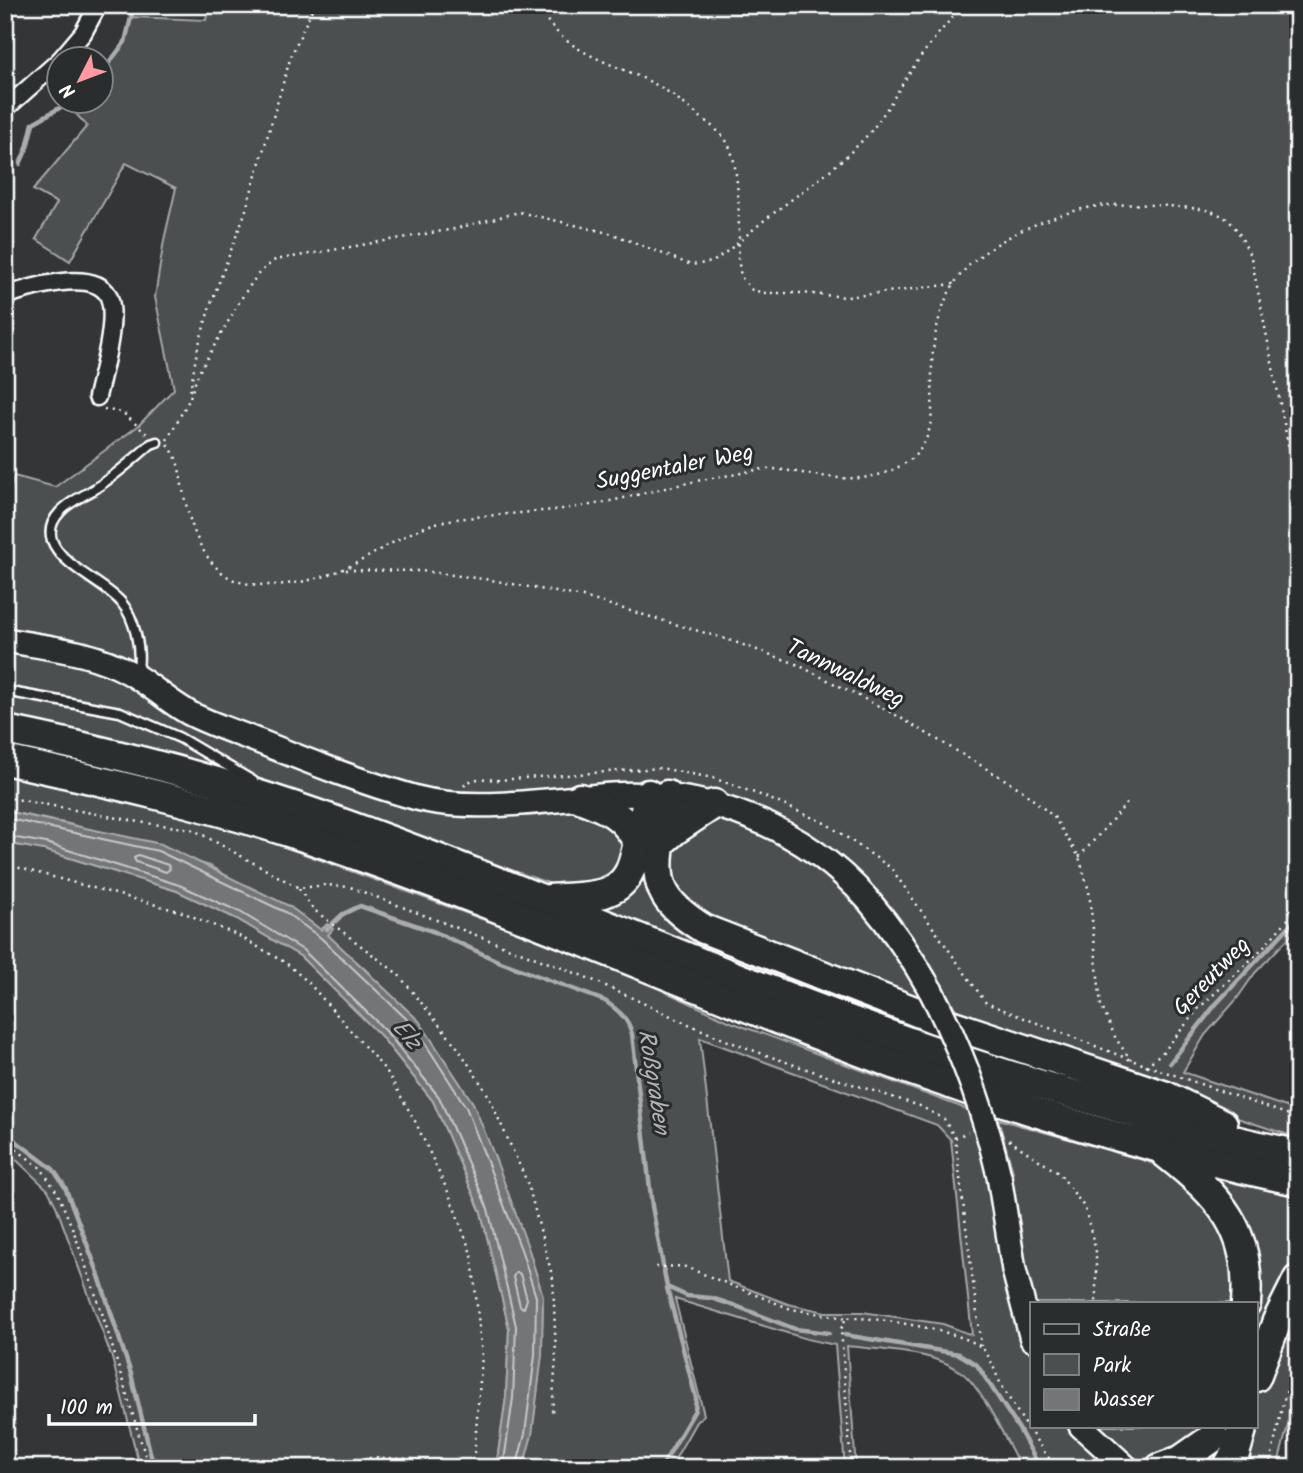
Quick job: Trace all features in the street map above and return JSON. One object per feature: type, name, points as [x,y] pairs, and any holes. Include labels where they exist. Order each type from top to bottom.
[{"type":"highway","points":[[5,730],[93,748],[166,767],[297,808],[546,899],[929,1049],[1175,1125],[1287,1152]]},
{"type":"highway","points":[[5,760],[164,795],[309,839],[532,921],[913,1070],[1029,1109],[1157,1146],[1298,1181]]},
{"type":"highway","points":[[657,794],[646,814],[648,843],[657,876],[664,892],[687,919],[704,929],[935,1019],[1166,1096],[1287,1152]]},
{"type":"highway","points":[[580,798],[618,815],[648,843]]},
{"type":"highway","points":[[546,899],[607,892],[620,884],[648,843],[675,830],[714,804]]},
{"type":"highway","points":[[1157,1146],[1218,1200],[1231,1220],[1242,1245],[1247,1302]]},
{"type":"highway","points":[[1258,1372],[1277,1321],[1298,1279]]},
{"type":"highway","points":[[1202,1468],[1226,1450],[1242,1428]]},
{"type":"highway","points":[[1160,1468],[1181,1460],[1226,1450]]},
{"type":"street","points":[[72,46],[83,33],[98,5]]},
{"type":"street","points":[[5,109],[46,72]]},
{"type":"street","points":[[5,296],[74,280],[97,286],[107,294],[112,310],[110,331],[97,397]]},
{"type":"street","points":[[5,640],[79,652],[108,662],[132,674],[188,713],[289,754],[420,798],[472,804],[657,794],[714,804],[769,825],[806,847],[851,883],[892,931],[931,991],[954,1035],[988,1129],[999,1176],[1014,1270],[1030,1331]]},
{"type":"street","points":[[1083,1428],[1127,1468]]},
{"type":"lane","points":[[138,669],[140,656],[122,603],[59,554],[52,537],[56,517],[67,505],[113,477],[151,444],[161,442]]},
{"type":"lane","points":[[5,691],[120,712],[147,722],[180,738],[297,808]]},
{"type":"path","points":[[189,400],[197,351],[210,306],[245,213],[292,56],[314,5]]},
{"type":"path","points":[[538,5],[554,32],[584,52],[659,87],[725,139],[730,148],[739,202],[737,257],[741,276],[752,290],[847,297],[954,284]]},
{"type":"path","points":[[97,397],[97,407],[123,413],[161,442],[189,400],[198,374],[244,294],[259,273],[275,260],[454,229],[519,212],[613,234],[691,265],[713,262],[825,173],[871,130],[922,54],[964,5]]},
{"type":"path","name":"Suggentaler Weg","points":[[161,442],[177,456],[187,512],[201,548],[218,568],[233,580],[260,585],[315,579],[343,570],[407,534],[445,521],[597,504],[707,478],[769,469],[834,479],[875,477],[903,465],[919,452],[929,437],[933,407],[933,351],[941,316],[954,284],[975,261],[1009,237],[1052,218],[1097,206],[1169,206],[1205,209],[1227,218],[1242,234],[1252,261],[1293,469],[1298,482]]},
{"type":"path","name":"Tannwaldweg","points":[[343,570],[422,570],[583,597],[794,663],[894,715],[1019,788],[1054,817],[1079,857],[1089,891],[1101,1005],[1116,1039],[1131,1060],[1146,1066]]},
{"type":"path","points":[[5,797],[192,830],[299,888],[313,909],[398,974],[457,1048],[492,1104],[528,1184],[553,1279],[556,1357],[552,1413]]},
{"type":"path","points":[[1079,857],[1128,802]]},
{"type":"path","points":[[5,864],[182,912],[239,936],[286,962],[308,982],[387,1072],[415,1121],[449,1194],[472,1256],[482,1356],[471,1468],[423,1459],[374,1458],[330,1464],[321,1468]]},
{"type":"path","points":[[299,888],[326,885],[349,887],[620,991],[671,1018],[737,1045],[920,1106],[944,1119],[956,1138],[981,1346],[1013,1403],[1056,1468]]},
{"type":"path","name":"Gereutweg","points":[[1146,1066],[1165,1050],[1204,1002],[1258,953],[1298,908]]},
{"type":"path","points":[[1146,1066],[1298,1118]]},
{"type":"path","points":[[956,1138],[972,1130]]},
{"type":"path","points":[[1008,1140],[1060,1174],[1085,1208],[1096,1252],[1096,1302]]},
{"type":"path","points":[[5,1141],[41,1168],[58,1194],[103,1316],[149,1468]]},
{"type":"path","points":[[658,1266],[683,1266],[791,1309],[919,1326],[981,1346]]},
{"type":"path","points":[[846,1318],[841,1329],[841,1344],[851,1468]]},
{"type":"path","points":[[1269,1468],[1283,1403],[1298,1354]]},
{"type":"green space","points":[[210,5],[1298,5],[1298,928],[1255,973],[1236,1000],[1205,1035],[1183,1072],[1298,1111],[1298,1138],[1225,1114],[1175,1113],[974,1052],[956,1010],[941,984],[931,991],[945,1039],[856,1009],[591,905],[565,889],[254,778],[227,762],[215,770],[137,747],[5,716],[5,509],[14,476],[55,487],[138,426],[174,389],[155,297],[176,188],[126,163],[70,261],[36,239],[57,203],[33,190],[87,126],[78,116],[116,116],[116,54],[125,42],[132,17],[206,20]]},
{"type":"green space","points":[[5,771],[112,795],[263,839],[512,930],[649,984],[731,1022],[972,1111],[989,1178],[1013,1172],[998,1119],[1146,1161],[1179,1175],[1212,1178],[1298,1197],[1298,1386],[1277,1468],[1021,1468],[985,1402],[961,1372],[922,1356],[847,1346],[856,1468],[845,1468],[835,1345],[675,1299],[704,1415],[696,1422],[670,1468],[523,1468],[538,1383],[543,1296],[368,972],[327,935],[327,925],[321,930],[289,906],[210,866],[69,824],[5,811]],"holes":[[[700,1038],[937,1125],[951,1140],[972,1335],[943,1324],[862,1312],[825,1312],[788,1304],[728,1281]]]},
{"type":"green space","points":[[5,843],[44,850],[177,891],[237,919],[300,956],[380,1035],[433,1101],[481,1212],[509,1328],[506,1397],[496,1468],[140,1468],[112,1358],[56,1206],[48,1190],[5,1149]]},
{"type":"water","name":"Elz","points":[[5,811],[161,844],[289,906],[321,930],[327,924],[333,929],[328,935],[419,1021],[473,1103],[529,1250],[543,1296],[542,1355],[532,1435],[523,1468],[496,1468],[506,1397],[509,1328],[481,1212],[433,1101],[380,1035],[300,956],[237,919],[177,891],[44,850],[5,843]]},
{"type":"waterway","points":[[116,54],[125,42],[134,5]]},
{"type":"waterway","points":[[20,164],[33,123],[46,116]]},
{"type":"waterway","points":[[5,184],[11,174]]},
{"type":"waterway","name":"Roßgraben","points":[[327,929],[343,914],[360,906],[435,932],[498,961],[605,1001],[614,1008],[625,1019],[632,1034],[652,1206],[667,1287],[687,1296],[711,1298],[736,1306],[795,1329],[829,1333]]},
{"type":"waterway","points":[[1170,1063],[1216,1004],[1298,917]]},
{"type":"waterway","points":[[5,1133],[53,1169],[65,1187],[97,1270],[131,1374],[154,1468]]},
{"type":"waterway","points":[[661,1468],[695,1410],[696,1398],[667,1288]]},
{"type":"waterway","name":"Roßgraben","points":[[845,1335],[959,1354],[977,1365],[1019,1429],[1040,1468]]}]
